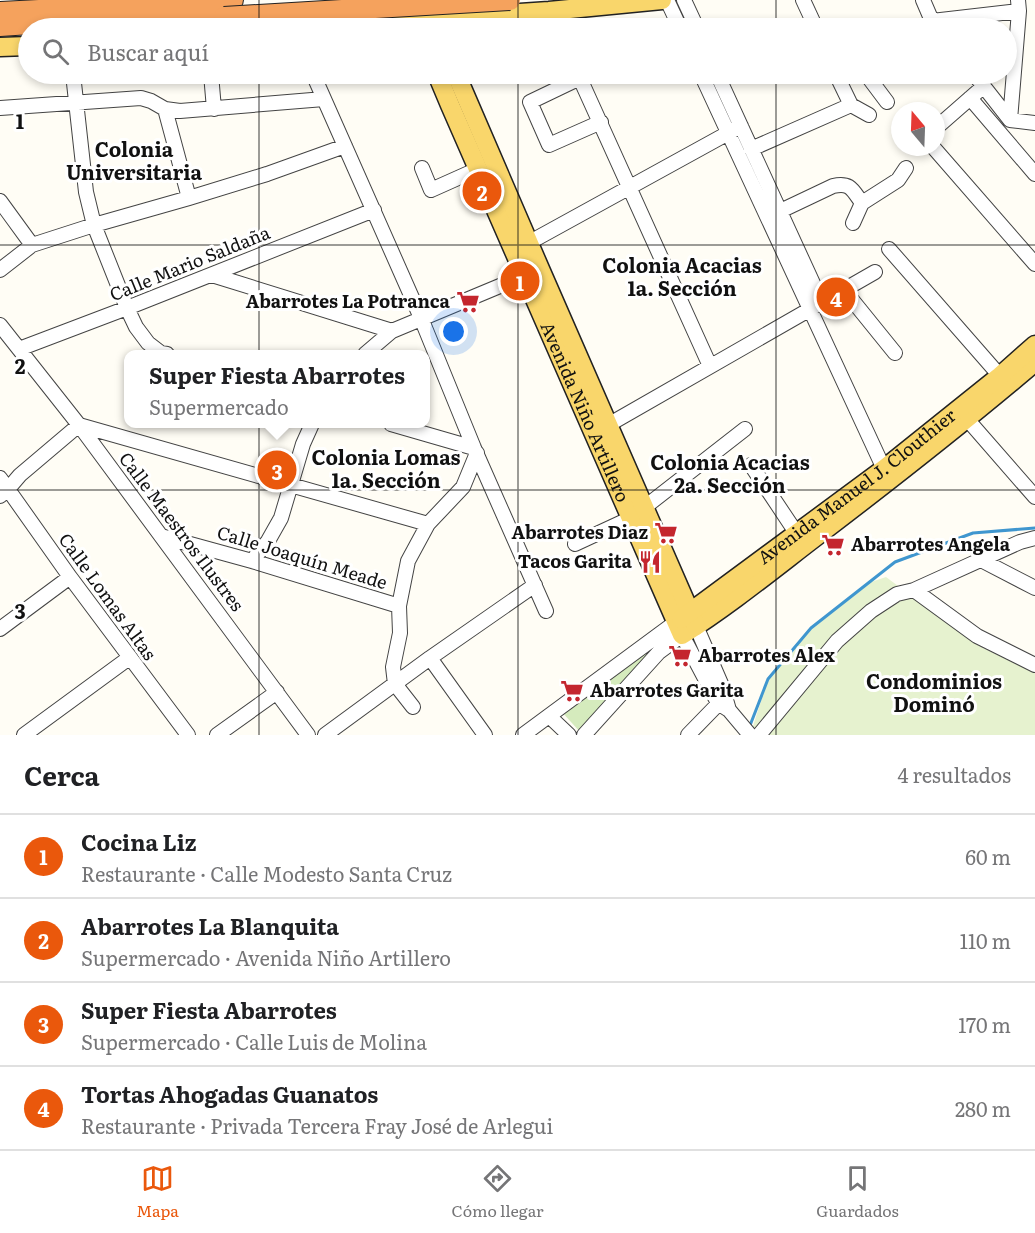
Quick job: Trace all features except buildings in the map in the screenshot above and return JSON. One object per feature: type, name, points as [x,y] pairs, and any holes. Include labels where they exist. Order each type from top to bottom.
[{"type":"highway","points":[[0,12],[510,0]]},
{"type":"highway","points":[[105,18],[226,6]]},
{"type":"highway","points":[[0,26],[18,25]]},
{"type":"highway","points":[[0,37],[18,36]]},
{"type":"main road","points":[[374,18],[375,0]]},
{"type":"main road","points":[[410,0],[423,18]]},
{"type":"main road","points":[[425,0],[426,18]]},
{"type":"main road","points":[[451,0],[456,10],[466,17]]},
{"type":"main road","points":[[460,18],[662,0]]},
{"type":"main road","points":[[0,47],[18,46]]},
{"type":"main road","name":"Avenida Niño Artillero","points":[[441,84],[478,169],[522,247]]},
{"type":"main road","name":"Avenida Niño Artillero","points":[[460,84],[532,272],[686,624]]},
{"type":"main road","name":"Avenida Manuel J. Clouthier","points":[[686,624],[887,474],[1035,345]]},
{"type":"main road","name":"Avenida Manuel J. Clouthier","points":[[686,624],[797,534],[967,419],[1035,362]]},
{"type":"street","points":[[667,0],[676,18]]},
{"type":"street","points":[[684,0],[692,18]]},
{"type":"street","points":[[803,0],[811,18]]},
{"type":"street","points":[[923,0],[929,18]]},
{"type":"street","points":[[965,18],[1019,5],[1017,31]]},
{"type":"street","points":[[549,11],[552,18]]},
{"type":"street","points":[[74,84],[86,192],[94,225],[136,327],[148,344],[157,350]]},
{"type":"street","points":[[213,84],[214,109]]},
{"type":"street","points":[[317,84],[421,318],[546,611]]},
{"type":"street","points":[[564,84],[530,102],[549,146],[601,122]]},
{"type":"street","points":[[583,84],[710,366]]},
{"type":"street","points":[[707,84],[735,129],[751,149],[781,211],[816,306],[887,474]]},
{"type":"street","points":[[720,84],[768,217],[816,306]]},
{"type":"street","points":[[841,84],[851,105],[869,115]]},
{"type":"street","points":[[874,84],[887,102]]},
{"type":"street","points":[[1010,120],[1013,84]]},
{"type":"street","points":[[945,120],[984,86],[1010,120],[1035,123]]},
{"type":"street","points":[[0,108],[141,98],[165,109],[180,111],[324,99]]},
{"type":"street","points":[[970,99],[1035,174]]},
{"type":"street","points":[[751,149],[851,105]]},
{"type":"street","points":[[165,109],[189,198]]},
{"type":"street","points":[[522,247],[735,129]]},
{"type":"street","points":[[0,270],[32,245],[267,174],[345,146]]},
{"type":"street","points":[[941,156],[1035,264]]},
{"type":"street","points":[[423,168],[431,190],[478,169]]},
{"type":"street","points":[[853,223],[862,203],[898,180],[906,168]]},
{"type":"street","points":[[768,217],[832,186],[842,184],[850,186],[862,203]]},
{"type":"street","points":[[0,201],[32,245]]},
{"type":"street","name":"Calle Mario Saldaña","points":[[19,349],[374,210]]},
{"type":"street","points":[[889,249],[1000,376]]},
{"type":"street","points":[[370,350],[392,331],[532,272]]},
{"type":"street","points":[[601,429],[875,272]]},
{"type":"street","points":[[212,274],[392,331]]},
{"type":"street","points":[[844,290],[895,353]]},
{"type":"street","name":"Calle Maestros Ilustres","points":[[0,325],[79,425],[308,735]]},
{"type":"street","points":[[967,419],[1032,491]]},
{"type":"street","points":[[2,485],[20,476],[79,425],[428,524]]},
{"type":"street","points":[[252,561],[268,542],[281,518],[310,428]]},
{"type":"street","points":[[407,428],[476,451]]},
{"type":"street","points":[[575,544],[638,512],[745,429]]},
{"type":"street","points":[[413,707],[395,684],[393,667],[400,633],[399,606],[408,561],[428,524],[463,487],[476,451]]},
{"type":"street","points":[[751,465],[797,534]]},
{"type":"street","name":"Calle Lomas Altas","points":[[2,485],[188,735]]},
{"type":"street","name":"Calle Joaquín Meade","points":[[161,536],[399,606]]},
{"type":"street","points":[[753,734],[837,641],[871,611],[897,594],[914,590],[1020,542],[1035,538]]},
{"type":"street","points":[[981,560],[1035,588]]},
{"type":"street","points":[[0,628],[70,577]]},
{"type":"street","points":[[325,735],[535,585]]},
{"type":"street","points":[[914,590],[977,636],[1035,665]]},
{"type":"street","points":[[523,735],[686,624]]},
{"type":"street","points":[[584,735],[686,624]]},
{"type":"street","name":"Avenida Niño Artillero","points":[[686,624],[722,687],[726,707],[753,734]]},
{"type":"street","points":[[24,735],[129,658]]},
{"type":"street","points":[[430,658],[485,735]]},
{"type":"street","points":[[217,735],[277,692]]},
{"type":"street","points":[[688,735],[726,707]]},
{"type":"street","points":[[549,716],[569,735]]},
{"type":"green space","points":[[886,577],[979,646],[1035,673],[1035,735],[754,735],[753,726],[768,679],[812,628],[868,583]]},
{"type":"green space","points":[[677,628],[679,632],[581,733],[561,711]]},
{"type":"waterway","points":[[749,728],[768,679],[811,628],[895,562],[973,533],[1035,528]]},
{"type":"place","name":"Abarrotes La Blanquita","points":[[482,191]]},
{"type":"place","name":"Cocina Liz","points":[[520,281]]},
{"type":"place","name":"Tortas Ahogadas Guanatos","points":[[836,297]]},
{"type":"place","name":"Abarrotes La Potranca","points":[[468,302]]},
{"type":"place","name":"Super Fiesta Abarrotes","points":[[277,470]]},
{"type":"place","name":"Abarrotes Diaz","points":[[666,533]]},
{"type":"place","name":"Abarrotes Angela","points":[[833,545]]},
{"type":"place","name":"Tacos Garita","points":[[650,562]]},
{"type":"place","name":"Abarrotes Alex","points":[[680,656]]},
{"type":"place","name":"Abarrotes Garita","points":[[572,691]]},
{"type":"district","name":"Colonia Universitaria","points":[[134,162]]},
{"type":"district","name":"Colonia Acacias 1a. Sección","points":[[682,278]]},
{"type":"district","name":"Colonia Lomas 1a. Sección","points":[[386,470]]},
{"type":"district","name":"Colonia Acacias 2a. Sección","points":[[730,474]]},
{"type":"district","name":"Condominios Dominó","points":[[934,694]]}]
